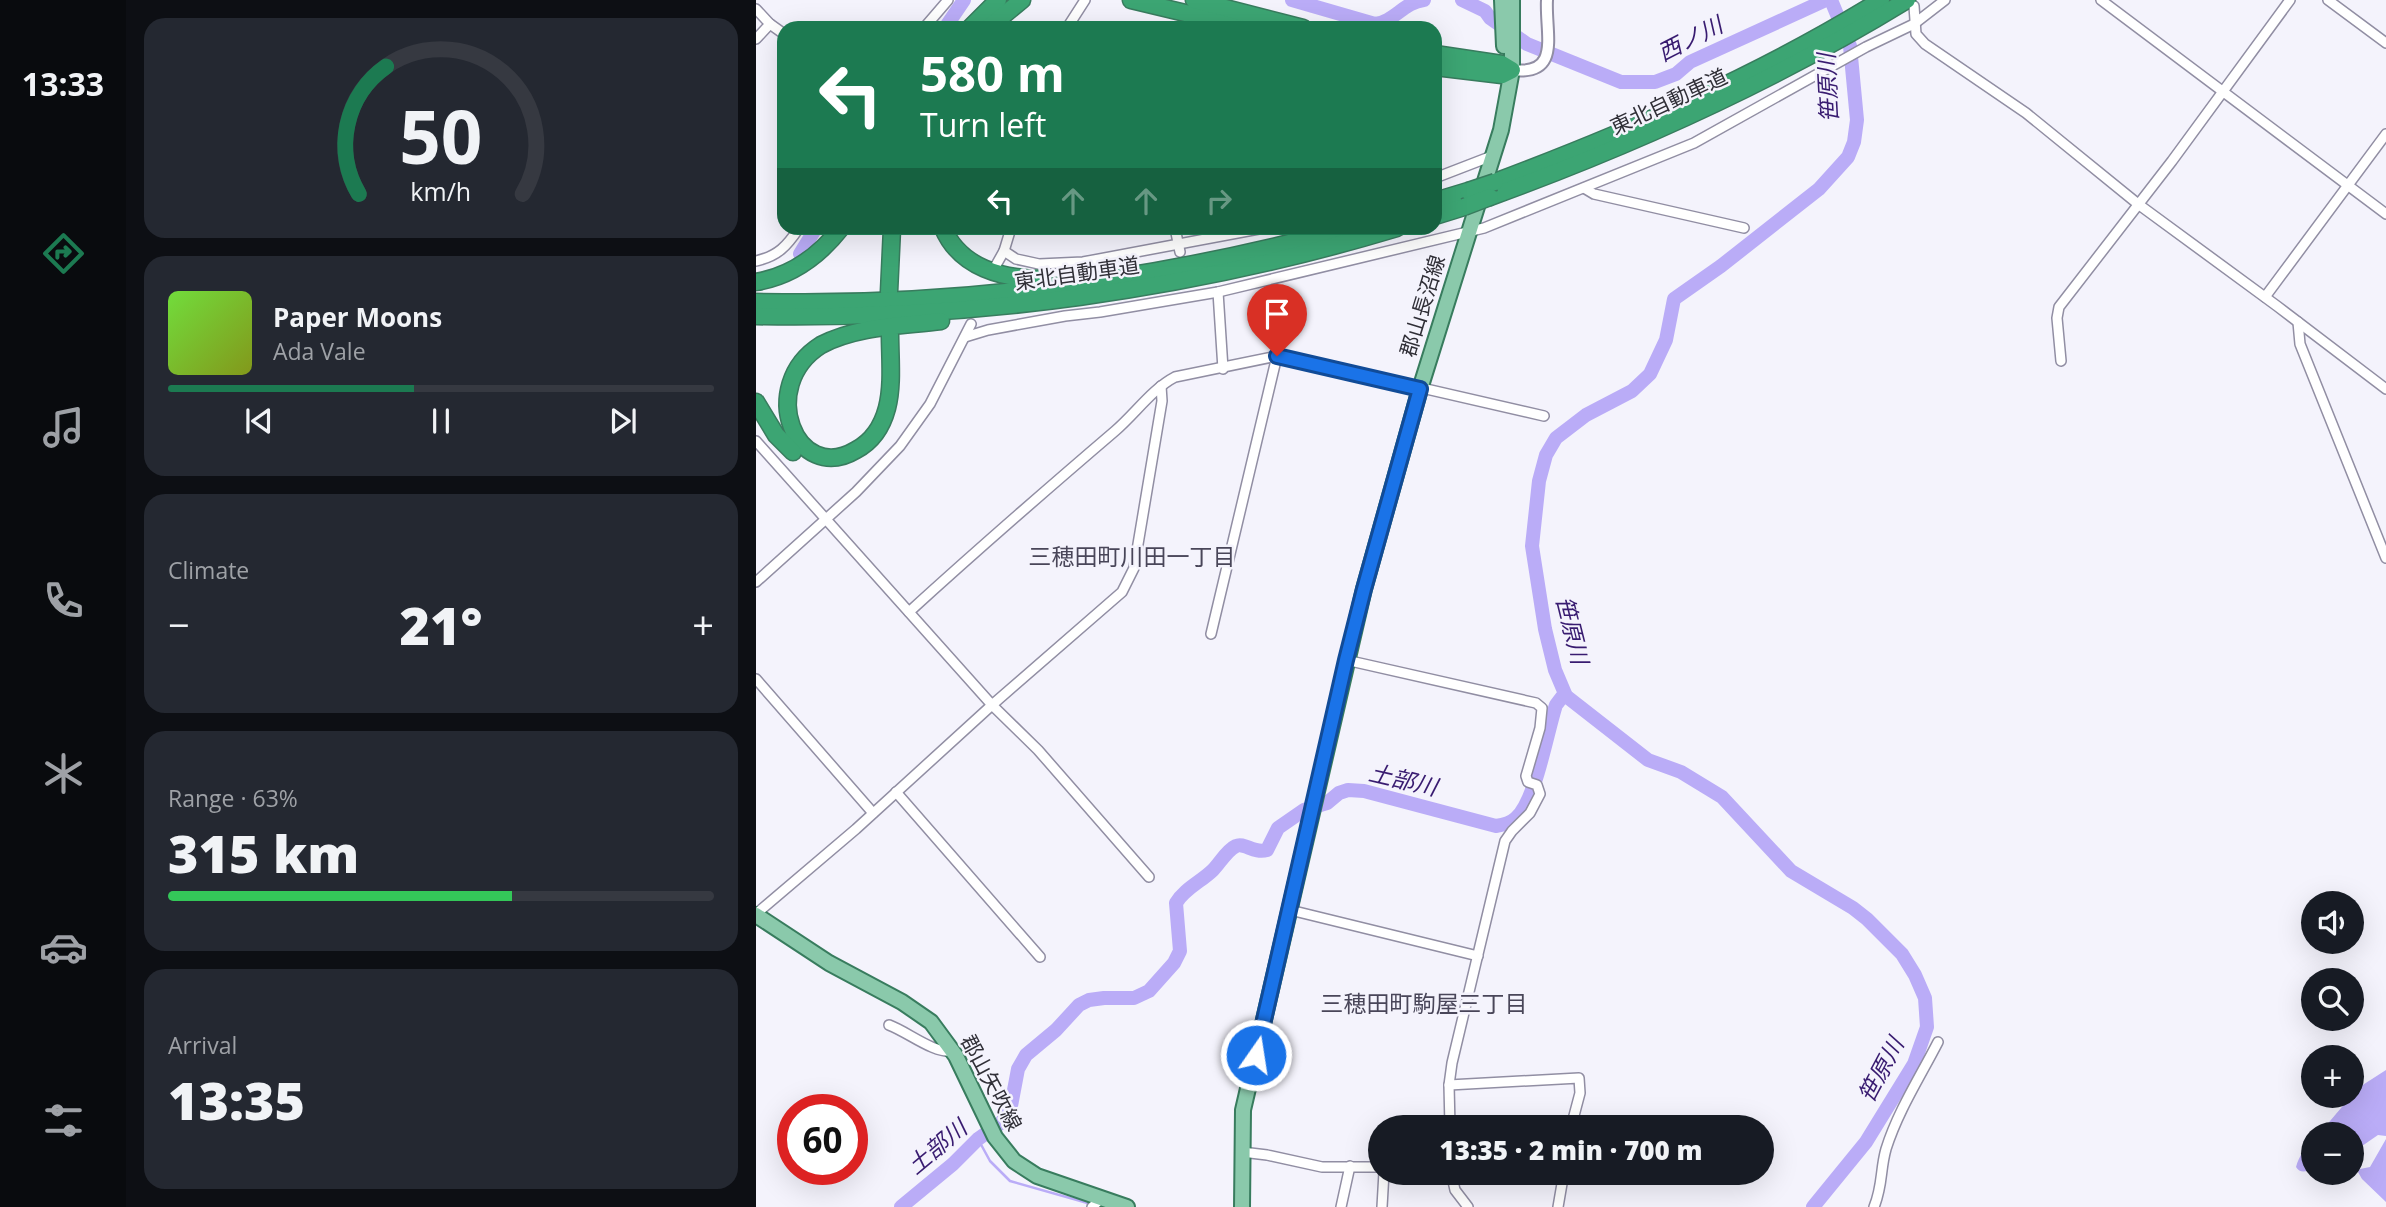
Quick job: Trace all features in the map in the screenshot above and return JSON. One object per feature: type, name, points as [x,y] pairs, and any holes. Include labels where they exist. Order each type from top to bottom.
[{"type":"highway","points":[[966,21],[986,0]]},
{"type":"highway","points":[[977,21],[998,0]]},
{"type":"highway","points":[[996,21],[1022,0]]},
{"type":"highway","points":[[1131,0],[1219,21]]},
{"type":"highway","points":[[1194,0],[1276,21]]},
{"type":"highway","name":"東北自動車道","points":[[1493,190],[1718,88],[1877,2]]},
{"type":"highway","name":"東北自動車道","points":[[1442,212],[1466,199],[1635,141],[1720,103],[1911,3]]},
{"type":"highway","points":[[1442,56],[1505,70]]},
{"type":"highway","points":[[1442,67],[1505,70]]},
{"type":"highway","name":"東北自動車道","points":[[1442,201],[1466,199]]},
{"type":"highway","points":[[756,282],[787,273],[807,262],[835,235]]},
{"type":"highway","points":[[891,235],[889,253],[893,291],[900,235]]},
{"type":"highway","points":[[947,235],[953,245],[971,261],[991,272],[1015,278],[1050,279],[1215,260]]},
{"type":"highway","name":"東北自動車道","points":[[756,302],[836,303],[962,296],[1069,284],[1215,260],[1319,235]]},
{"type":"highway","name":"東北自動車道","points":[[756,316],[938,312],[1014,305],[1250,267],[1371,235]]},
{"type":"highway","points":[[756,402],[776,435],[797,456],[810,462],[833,466],[857,461],[881,442],[893,420],[898,396],[894,333],[885,415],[876,434],[868,442],[845,455],[824,456],[805,449],[788,432],[783,422],[780,401],[785,380],[798,361],[819,346],[858,332],[1015,311],[1112,291]]},
{"type":"main road","name":"郡山長沼線","points":[[1502,0],[1508,21]]},
{"type":"main road","name":"郡山長沼線","points":[[1241,1207],[1243,1110],[1364,589],[1420,389],[1501,130],[1508,21],[1512,0]]},
{"type":"main road","name":"郡山矢吹線","points":[[756,915],[829,963],[902,1002],[931,1022],[953,1051],[984,1117],[1006,1153],[1037,1176],[1096,1203],[1127,1207]]},
{"type":"street","points":[[930,21],[948,0]]},
{"type":"street","points":[[1071,21],[1084,0]]},
{"type":"street","points":[[1505,70],[1524,71],[1538,68],[1545,62],[1548,51],[1547,0]]},
{"type":"street","points":[[965,337],[988,330],[1065,316],[1100,313],[1187,293],[1218,292],[1496,223],[1694,143],[1866,47],[1914,24],[1945,0]]},
{"type":"street","points":[[2101,0],[2386,214]]},
{"type":"street","points":[[2061,361],[2057,318],[2059,307],[2290,0]]},
{"type":"street","points":[[2328,0],[2386,43]]},
{"type":"street","points":[[1911,3],[1916,34],[1925,44],[2026,113],[2138,204],[2386,389]]},
{"type":"street","points":[[756,9],[777,29]]},
{"type":"street","points":[[756,39],[770,24]]},
{"type":"street","points":[[2265,297],[2386,134]]},
{"type":"street","points":[[1442,175],[1492,156]]},
{"type":"street","points":[[1442,173],[1446,174]]},
{"type":"street","points":[[1584,188],[1594,194],[1744,228]]},
{"type":"street","points":[[756,261],[779,253],[794,235]]},
{"type":"street","points":[[995,267],[1009,235]]},
{"type":"street","points":[[1176,235],[1179,248]]},
{"type":"street","points":[[1004,251],[1016,259],[1049,264],[1083,262],[1179,248],[1234,235]]},
{"type":"street","points":[[1218,292],[1223,369]]},
{"type":"street","points":[[2298,322],[2300,344],[2386,558]]},
{"type":"street","points":[[756,582],[856,492],[900,446],[930,404],[971,324]]},
{"type":"street","points":[[1211,634],[1277,356]]},
{"type":"street","points":[[909,612],[1125,423],[1161,386],[1183,375],[1277,356],[1544,416]]},
{"type":"street","points":[[756,915],[1122,592],[1133,568],[1162,401],[1161,386]]},
{"type":"street","points":[[756,441],[992,705],[1038,750],[1149,877]]},
{"type":"street","points":[[1346,660],[1540,705],[1542,710],[1526,776],[1540,794],[1531,813],[1505,841],[1452,1063],[1450,1115]]},
{"type":"street","points":[[756,679],[873,813]]},
{"type":"street","points":[[896,792],[1040,957]]},
{"type":"street","points":[[1290,910],[1478,956]]},
{"type":"street","points":[[890,1025],[906,1031],[933,1048],[953,1051]]},
{"type":"street","points":[[1874,1207],[1881,1187],[1886,1149],[1938,1042]]},
{"type":"street","points":[[1449,1085],[1579,1078],[1580,1093],[1574,1115]]},
{"type":"street","points":[[1242,1152],[1267,1154],[1322,1167],[1368,1167]]},
{"type":"street","points":[[1341,1207],[1350,1166]]},
{"type":"street","points":[[1382,1207],[1383,1185]]},
{"type":"street","points":[[1455,1185],[1458,1196],[1468,1207]]},
{"type":"street","points":[[1558,1207],[1562,1185]]},
{"type":"shaded area","points":[[2386,1070],[2386,1136],[2378,1135],[2364,1145],[2364,1122],[2329,1122],[2341,1108],[2364,1108],[2364,1084]]},
{"type":"shaded area","points":[[2386,1139],[2386,1202],[2364,1181],[2364,1168],[2370,1167]]},
{"type":"shaded area","points":[[2301,1156],[2301,1171],[2296,1167]]},
{"type":"waterway","name":"西ノ川","points":[[950,21],[964,0]]},
{"type":"waterway","name":"西ノ川","points":[[1292,0],[1365,21]]},
{"type":"waterway","name":"西ノ川","points":[[1385,21],[1411,4],[1424,0]]},
{"type":"waterway","name":"西ノ川","points":[[1462,0],[1485,11],[1490,18],[1527,44],[1621,82],[1655,82],[1676,74],[1690,62],[1826,0]]},
{"type":"waterway","name":"笹原川","points":[[1813,1207],[1866,1142],[1914,1064],[1927,1027],[1925,998],[1902,954],[1867,919],[1791,871],[1722,797],[1681,772],[1648,760],[1566,696],[1555,670],[1545,629],[1532,546],[1539,481],[1546,455],[1556,438],[1586,415],[1632,391],[1650,374],[1666,340],[1674,299],[1721,266],[1819,189],[1848,157],[1854,142],[1857,120],[1850,46],[1831,0]]},
{"type":"waterway","name":"西ノ川","points":[[800,254],[812,235]]},
{"type":"waterway","name":"土部川","points":[[901,1207],[953,1164],[978,1139],[1002,1122],[1011,1106],[1018,1069],[1026,1055],[1056,1030],[1079,1005],[1089,1000],[1104,998],[1134,998],[1149,991],[1174,963],[1180,951],[1176,903],[1233,848],[1239,845],[1267,850],[1278,828],[1304,810],[1327,803],[1339,793],[1348,790],[1364,791],[1496,826],[1509,822],[1516,818],[1529,797],[1556,705],[1566,696]]},
{"type":"waterway","points":[[978,1139],[990,1161],[1010,1181],[1091,1204]]},
{"type":"district","name":"三穂田町川田一丁目","points":[[1132,557]]},
{"type":"district","name":"三穂田町駒屋三丁目","points":[[1424,1004]]},
{"type":"route","points":[[1256,1055],[1346,660],[1420,389],[1277,356]]}]
